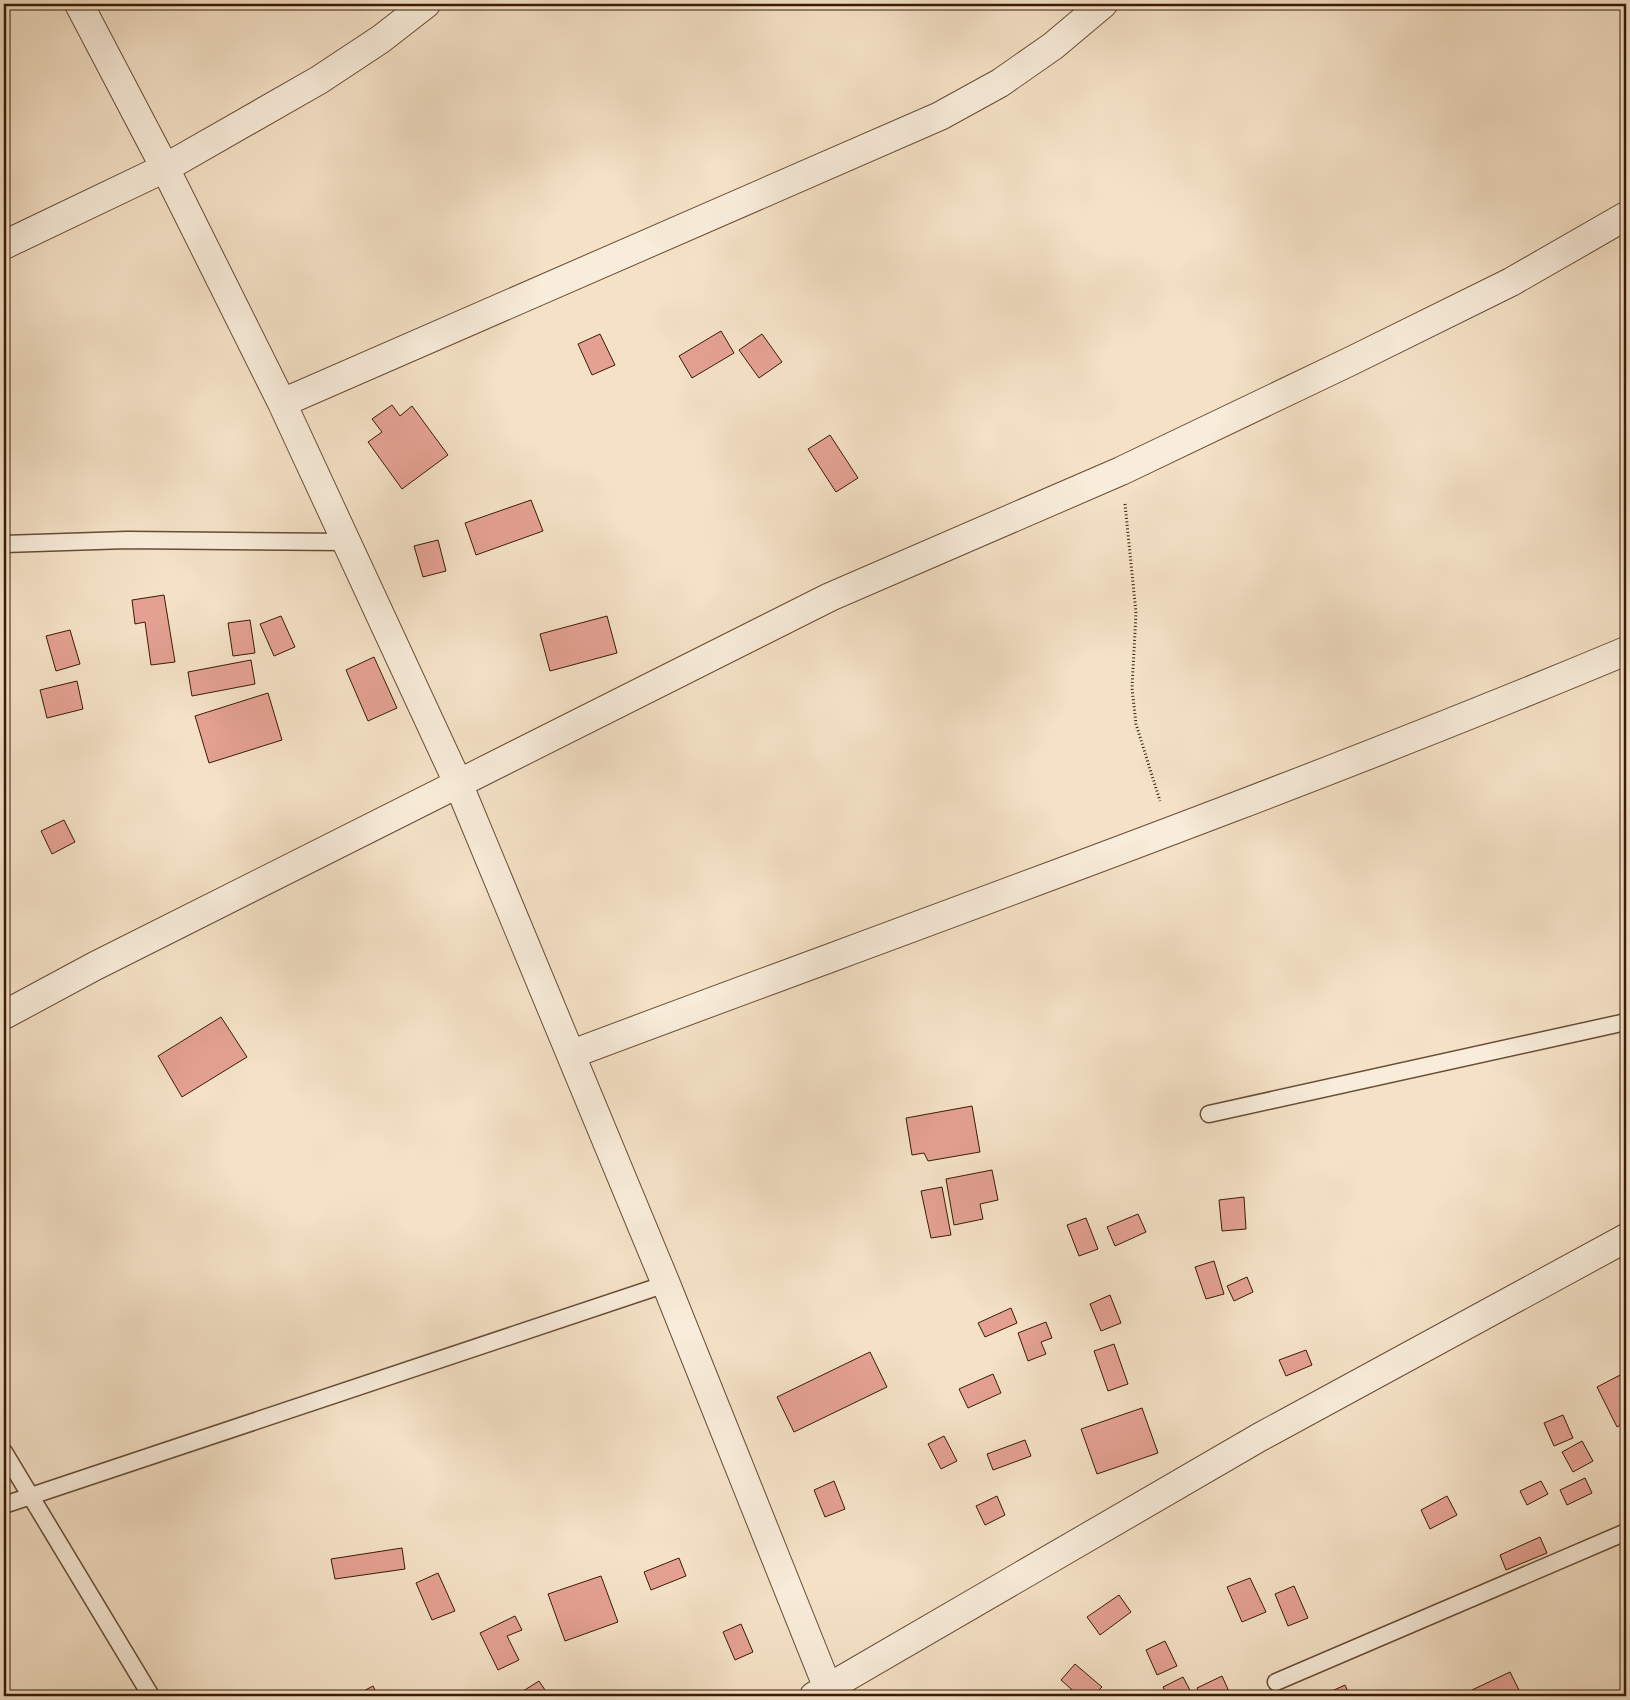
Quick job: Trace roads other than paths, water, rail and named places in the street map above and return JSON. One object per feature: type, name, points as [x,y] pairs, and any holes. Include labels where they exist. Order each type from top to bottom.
[{"type":"street","points":[[79,4],[165,168],[282,403],[458,784],[572,1054],[666,1284],[824,1694],[1260,1437],[1626,1238]]},
{"type":"street","points":[[4,246],[165,168],[319,80],[381,39],[426,4]]},
{"type":"street","points":[[282,403],[940,116],[1000,83],[1053,46],[1103,4]]},
{"type":"street","points":[[4,1015],[95,966],[830,597],[1121,471],[1511,282],[1626,216]]},
{"type":"street","points":[[572,1054],[1170,830],[1523,694],[1626,651]]},
{"type":"lane","points":[[4,544],[127,540],[347,542]]},
{"type":"lane","points":[[1209,1114],[1626,1022]]},
{"type":"lane","points":[[4,1505],[666,1284]]},
{"type":"lane","points":[[4,1452],[151,1696]]},
{"type":"lane","points":[[1276,1682],[1626,1532]]}]
